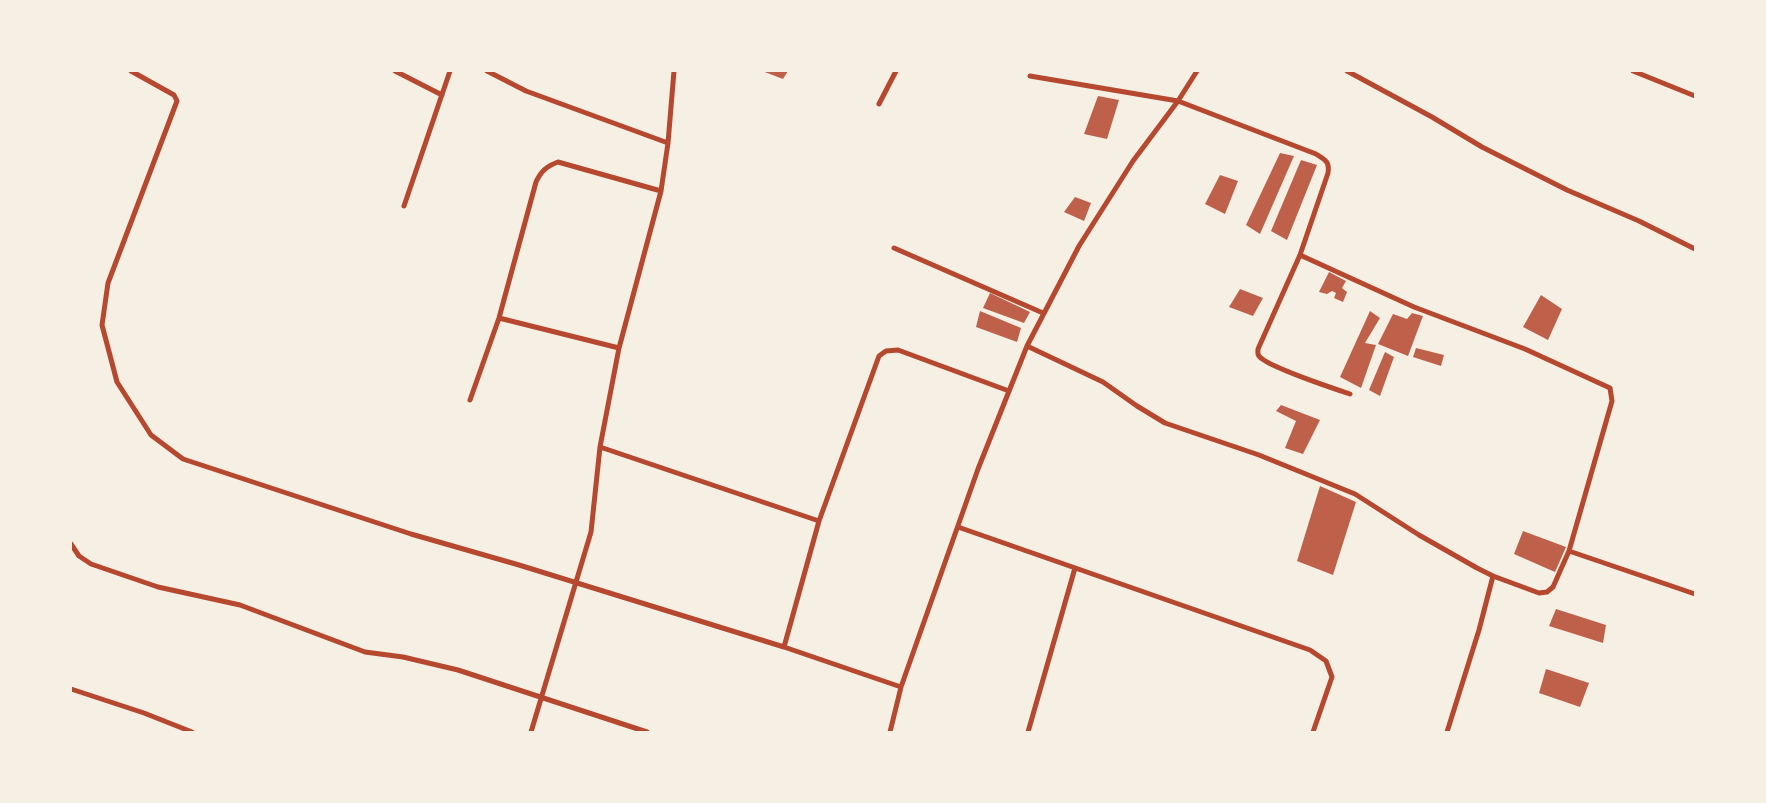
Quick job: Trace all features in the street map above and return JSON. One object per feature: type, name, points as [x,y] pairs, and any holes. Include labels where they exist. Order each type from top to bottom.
[{"type":"street","points":[[131,71],[174,95],[177,101],[108,283],[102,325],[117,382],[151,435],[183,459],[411,534],[784,647],[901,687]]},
{"type":"street","points":[[394,71],[442,95]]},
{"type":"street","points":[[404,206],[450,71]]},
{"type":"street","points":[[487,71],[526,91],[668,143]]},
{"type":"street","points":[[531,732],[591,532],[600,447],[619,348],[661,191],[668,143],[674,71]]},
{"type":"street","points":[[879,104],[896,71]]},
{"type":"street","points":[[890,732],[901,687],[978,469],[1027,346],[1078,246],[1133,161],[1178,101],[1196,71]]},
{"type":"street","points":[[1347,71],[1432,117],[1482,147],[1567,190],[1639,221],[1695,249]]},
{"type":"street","points":[[1634,71],[1695,96]]},
{"type":"street","points":[[1030,76],[1178,101],[1316,154],[1326,160],[1329,165],[1328,172],[1300,255],[1258,349],[1258,354],[1260,358],[1279,368],[1350,394]]},
{"type":"street","points":[[470,400],[499,318],[540,173],[548,166],[558,162],[661,191]]},
{"type":"street","points":[[894,248],[1043,313]]},
{"type":"street","points":[[1027,346],[1104,382],[1137,406],[1165,423],[1259,455],[1355,494],[1492,576],[1538,593],[1547,592],[1554,587],[1569,551],[1612,401],[1610,388],[1525,349],[1414,307],[1300,255]]},
{"type":"street","points":[[499,318],[619,348]]},
{"type":"street","points":[[784,647],[819,521],[879,356],[886,351],[898,350],[1009,391]]},
{"type":"street","points":[[600,447],[819,521]]},
{"type":"street","points":[[958,527],[1310,650],[1326,661],[1332,677],[1313,732]]},
{"type":"street","points":[[71,544],[79,556],[91,564],[158,587],[240,605],[365,652],[403,657],[458,670],[646,732]]},
{"type":"street","points":[[1569,551],[1695,594]]},
{"type":"street","points":[[1028,732],[1075,568]]},
{"type":"street","points":[[1447,732],[1479,630],[1492,576]]},
{"type":"street","points":[[71,689],[144,713],[192,732]]},
{"type":"building","points":[[762,71],[788,71],[783,79]]},
{"type":"building","points":[[1098,96],[1119,100],[1107,139],[1084,134]]},
{"type":"building","points":[[1280,153],[1294,156],[1260,234],[1246,225]]},
{"type":"building","points":[[1301,160],[1317,165],[1287,240],[1271,231]]},
{"type":"building","points":[[1220,175],[1238,181],[1225,214],[1205,204]]},
{"type":"building","points":[[1075,197],[1091,203],[1084,221],[1064,212]]},
{"type":"building","points":[[1329,272],[1346,281],[1342,288],[1347,292],[1343,302],[1334,298],[1336,293],[1332,291],[1327,294],[1319,292]]},
{"type":"building","points":[[1240,289],[1263,298],[1253,316],[1229,307]]},
{"type":"building","points":[[990,293],[1030,312],[1024,323],[983,308]]},
{"type":"building","points":[[1541,295],[1562,309],[1548,340],[1523,327]]},
{"type":"building","points":[[980,311],[1021,328],[1017,342],[976,327]]},
{"type":"building","points":[[1370,311],[1380,318],[1365,343],[1376,345],[1361,388],[1340,377]]},
{"type":"building","points":[[1412,313],[1423,316],[1408,356],[1378,344],[1393,314],[1407,319]]},
{"type":"building","points":[[1416,348],[1444,355],[1441,366],[1413,357]]},
{"type":"building","points":[[1385,352],[1394,357],[1380,396],[1369,390]]},
{"type":"building","points":[[1281,405],[1320,420],[1303,454],[1285,448],[1296,421],[1276,411]]},
{"type":"building","points":[[1320,486],[1356,502],[1333,575],[1297,561]]},
{"type":"building","points":[[1523,531],[1566,547],[1555,572],[1514,554]]},
{"type":"building","points":[[1556,609],[1606,625],[1603,643],[1549,626]]},
{"type":"building","points":[[1546,669],[1589,683],[1580,707],[1539,693]]}]
